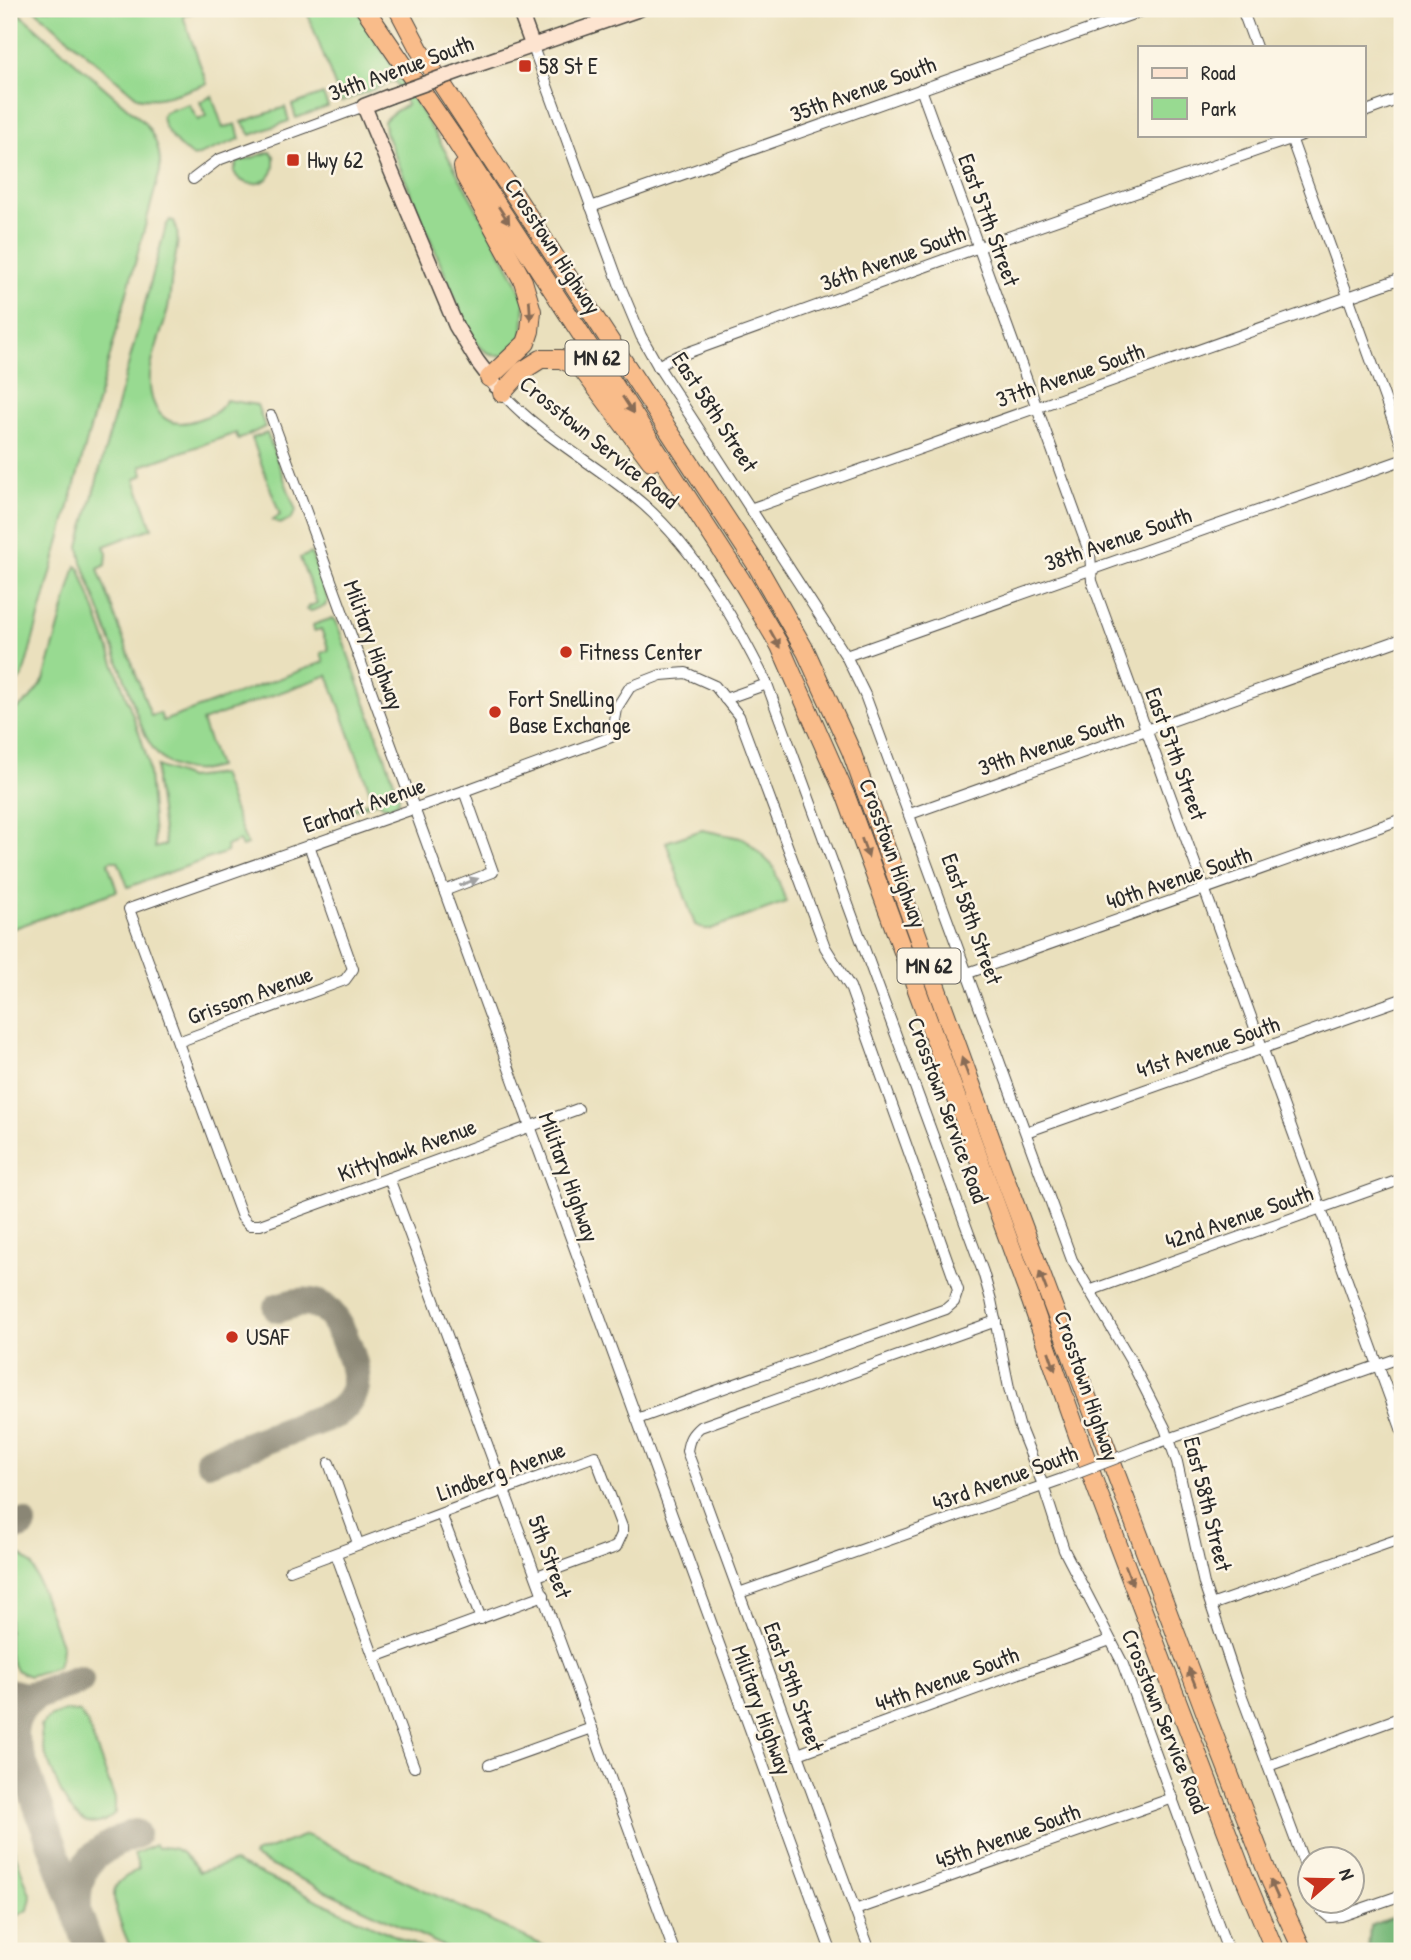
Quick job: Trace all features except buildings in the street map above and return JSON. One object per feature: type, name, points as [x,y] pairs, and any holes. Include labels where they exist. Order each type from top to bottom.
[{"type":"highway","name":"Crosstown Highway","points":[[365,9],[453,137],[741,580],[780,646],[846,796],[1031,1300],[1096,1487],[1243,1874],[1275,1951]]},
{"type":"highway","name":"Crosstown Highway","points":[[398,9],[419,49],[756,564],[806,652],[851,751],[1010,1191],[1199,1696],[1271,1882],[1303,1951]]},
{"type":"highway","points":[[408,9],[419,49]]},
{"type":"highway","points":[[453,137],[466,176],[523,281],[532,311],[526,343],[489,378]]},
{"type":"highway","points":[[502,393],[522,371],[541,359],[561,359],[582,369],[741,580]]},
{"type":"street","name":"East 58th Street","points":[[519,9],[620,286],[641,336],[846,656],[875,720],[1072,1260],[1132,1363],[1169,1439],[1177,1462],[1204,1584],[1297,1844]]},
{"type":"street","name":"34th Avenue South","points":[[193,179],[218,160],[468,68],[640,9]]},
{"type":"street","name":"35th Avenue South","points":[[591,207],[1147,9]]},
{"type":"street","points":[[1242,9],[1256,46]]},
{"type":"street","name":"East 57th Street","points":[[921,89],[1090,554],[1092,581],[1402,1431]]},
{"type":"street","points":[[1366,111],[1402,98]]},
{"type":"street","name":"Crosstown Service Road","points":[[364,106],[456,326],[489,378],[522,414],[642,503],[670,529],[719,597],[746,641],[767,684],[978,1259],[996,1321],[1020,1428],[1064,1550],[1122,1662],[1228,1951]]},
{"type":"street","points":[[1290,137],[1402,446]]},
{"type":"street","name":"36th Avenue South","points":[[658,366],[670,359],[1290,137]]},
{"type":"street","name":"37th Avenue South","points":[[750,509],[1402,278]]},
{"type":"street","name":"Military Highway","points":[[271,416],[831,1951]]},
{"type":"street","name":"38th Avenue South","points":[[846,656],[1402,460]]},
{"type":"street","name":"39th Avenue South","points":[[910,814],[1402,639]]},
{"type":"street","name":"Earhart Avenue","points":[[178,1042],[129,909],[611,737],[616,709],[630,687],[661,674],[686,673],[715,686],[725,699]]},
{"type":"street","points":[[638,1419],[946,1309],[954,1302],[958,1290],[850,987],[825,947],[739,716],[725,699],[767,684]]},
{"type":"street","points":[[444,891],[494,872],[464,791]]},
{"type":"street","name":"40th Avenue South","points":[[968,973],[1402,819]]},
{"type":"street","name":"Grissom Avenue","points":[[249,1225],[242,1217],[178,1042],[345,980],[353,969],[309,845]]},
{"type":"street","name":"41st Avenue South","points":[[1026,1132],[1402,999]]},
{"type":"street","name":"Kittyhawk Avenue","points":[[249,1225],[260,1225],[578,1109]]},
{"type":"street","name":"5th Street","points":[[388,1178],[674,1951]]},
{"type":"street","name":"42nd Avenue South","points":[[1089,1291],[1402,1179]]},
{"type":"street","name":"East 59th Street","points":[[870,1951],[687,1451],[690,1436],[700,1427],[996,1321]]},
{"type":"street","name":"43rd Avenue South","points":[[739,1593],[1402,1357]]},
{"type":"street","name":"Lindberg Avenue","points":[[290,1570],[595,1456],[622,1527],[622,1534],[615,1547],[537,1576]]},
{"type":"street","points":[[329,1463],[358,1543]]},
{"type":"street","points":[[441,1514],[481,1619]]},
{"type":"street","points":[[1211,1605],[1402,1538]]},
{"type":"street","points":[[336,1553],[414,1767]]},
{"type":"street","points":[[374,1657],[544,1595]]},
{"type":"street","name":"44th Avenue South","points":[[798,1754],[1110,1640]]},
{"type":"street","points":[[1268,1766],[1402,1717]]},
{"type":"street","points":[[489,1765],[592,1728]]},
{"type":"street","name":"45th Avenue South","points":[[855,1910],[1173,1798]]},
{"type":"street","points":[[1366,1907],[1402,1895]]},
{"type":"street","points":[[1326,1914],[1329,1917],[1346,1914]]},
{"type":"green space","points":[[9,9],[14,9],[144,122],[157,145],[160,171],[26,665],[22,677],[9,691]]},
{"type":"green space","points":[[34,9],[202,9],[183,16],[207,84],[163,97],[137,97]]},
{"type":"green space","points":[[306,9],[356,9],[439,140],[515,278],[525,302],[523,336],[506,355],[485,351],[466,324],[385,132],[384,121],[407,105],[395,81],[341,102]]},
{"type":"green space","points":[[323,94],[328,107],[296,118],[292,105]]},
{"type":"green space","points":[[212,96],[223,128],[236,124],[240,139],[194,157],[173,139],[165,128],[162,116],[165,112],[189,104],[198,120],[206,116],[200,102]]},
{"type":"green space","points":[[285,107],[289,121],[251,135],[242,122]]},
{"type":"green space","points":[[270,152],[274,156],[274,165],[268,178],[252,184],[237,176],[234,171],[238,162]]},
{"type":"green space","points":[[170,220],[174,221],[176,227],[177,245],[168,307],[150,375],[155,406],[166,419],[184,423],[214,413],[226,400],[257,405],[265,427],[238,440],[236,433],[141,466],[143,475],[135,479],[152,528],[104,546],[107,553],[106,565],[98,569],[151,716],[160,713],[163,721],[324,662],[321,653],[329,650],[321,629],[314,631],[313,625],[333,618],[399,795],[398,802],[389,807],[379,801],[346,813],[345,810],[373,800],[328,675],[202,721],[218,767],[210,769],[186,770],[164,761],[152,747],[140,722],[82,562],[79,546],[166,226]]},
{"type":"green space","points":[[267,433],[296,511],[291,519],[280,524],[273,520],[280,515],[252,438]]},
{"type":"green space","points":[[311,553],[328,600],[325,606],[311,611],[307,610],[308,607],[317,603],[300,558]]},
{"type":"green space","points":[[76,566],[80,569],[148,762],[155,848],[165,845],[156,782],[157,766],[189,778],[221,774],[247,845],[242,847],[239,841],[226,846],[227,852],[128,887],[118,861],[110,861],[108,863],[117,891],[9,930],[9,715],[30,699],[44,680]]},
{"type":"green space","points":[[702,830],[745,839],[773,866],[786,902],[708,930],[695,925],[666,842]]},
{"type":"green space","points":[[9,1555],[22,1556],[32,1565],[62,1647],[57,1667],[29,1676],[16,1670],[9,1654]]},
{"type":"green space","points":[[65,1711],[79,1712],[87,1722],[115,1799],[115,1813],[93,1824],[75,1815],[68,1806],[41,1738],[41,1726],[51,1716]]},
{"type":"green space","points":[[306,1835],[555,1951],[454,1951],[253,1857],[254,1854]]},
{"type":"green space","points":[[9,1836],[31,1897],[28,1910],[14,1917],[9,1917]]},
{"type":"green space","points":[[155,1845],[157,1848],[170,1848],[182,1853],[199,1872],[234,1862],[428,1951],[132,1951],[119,1919],[114,1892],[126,1876],[139,1869],[134,1854]]},
{"type":"green space","points":[[1402,1914],[1402,1951],[1368,1951],[1370,1926]]},
{"type":"taxiway","points":[[210,1460],[337,1413],[351,1398],[355,1382],[353,1364],[347,1345],[330,1313],[314,1303],[304,1302],[278,1308]]},
{"type":"taxiway","points":[[9,1529],[22,1524]]},
{"type":"taxiway","points":[[39,1694],[79,1680]]},
{"type":"taxiway","points":[[9,1693],[24,1697],[39,1694],[19,1712],[14,1724],[13,1739]]},
{"type":"taxiway","points":[[9,1726],[91,1951]]},
{"type":"taxiway","points":[[77,1908],[80,1880],[91,1860],[110,1845],[135,1834]]},
{"type":"place","name":"58 St E","points":[[525,66]]},
{"type":"place","name":"Hwy 62","points":[[293,160]]},
{"type":"place","name":"Fitness Center","points":[[566,652]]},
{"type":"place","name":"Fort Snelling Base Exchange","points":[[495,712]]},
{"type":"place","name":"USAF","points":[[232,1337]]}]
